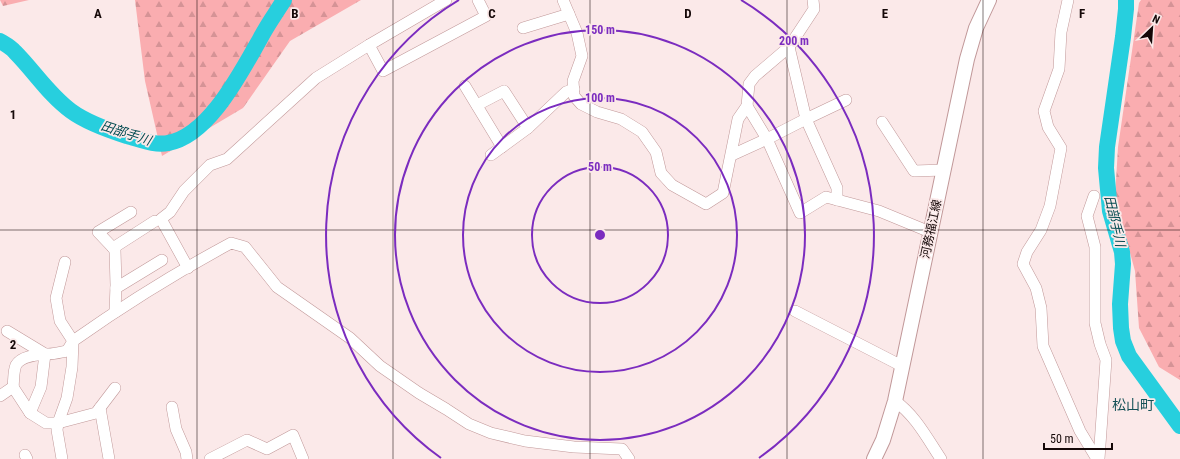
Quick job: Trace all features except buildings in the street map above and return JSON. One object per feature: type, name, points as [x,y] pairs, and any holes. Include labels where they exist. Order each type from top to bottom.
[{"type":"main road","name":"河務福江線","points":[[874,459],[883,440],[895,401],[967,59],[976,28],[989,0]]},
{"type":"street","points":[[188,268],[161,219],[170,212],[184,191],[210,165],[227,159],[316,78],[446,0]]},
{"type":"street","points":[[369,45],[383,71],[486,16],[478,0]]},
{"type":"street","points":[[563,0],[578,33],[582,56],[573,81],[574,96],[581,104],[597,112],[621,119],[642,132],[656,152],[662,173],[672,185],[706,204],[723,193],[732,155],[738,119],[747,106],[749,84],[755,76],[789,47],[814,9],[813,0]]},
{"type":"street","points":[[1068,0],[1061,32],[1059,69],[1044,111],[1048,127],[1061,148],[1050,206],[1041,230],[1026,252],[1023,264],[1036,288],[1041,308],[1043,346],[1080,431],[1098,459]]},
{"type":"street","points":[[523,28],[569,14]]},
{"type":"street","points":[[789,47],[806,119],[837,188],[838,200]]},
{"type":"street","points":[[465,86],[502,146]]},
{"type":"street","points":[[491,155],[528,128],[566,92],[574,89]]},
{"type":"street","points":[[477,105],[504,90],[528,128]]},
{"type":"street","points":[[732,155],[846,100]]},
{"type":"street","points":[[747,106],[767,139],[800,213],[826,197],[880,212],[930,232]]},
{"type":"street","points":[[882,122],[914,171],[944,170]]},
{"type":"street","points":[[1094,196],[1087,216],[1095,247],[1095,323],[1106,360],[1098,459]]},
{"type":"street","points":[[115,312],[115,250],[98,232],[130,212]]},
{"type":"street","points":[[113,248],[155,221]]},
{"type":"street","points":[[115,388],[96,413],[58,423],[46,422],[30,413],[13,387],[17,365],[20,361],[38,354],[67,351],[74,341],[115,312],[231,243],[245,247],[277,287],[350,338],[380,366],[419,393],[469,424],[491,433],[525,441],[574,447],[622,449],[630,459]]},
{"type":"street","points":[[116,288],[162,260]]},
{"type":"street","points":[[62,459],[57,430],[67,398],[74,341],[60,321],[56,298],[65,262]]},
{"type":"street","points":[[795,311],[902,366]]},
{"type":"street","points":[[7,331],[45,354]]},
{"type":"street","points":[[30,413],[41,387],[45,354]]},
{"type":"street","points":[[0,396],[13,387]]},
{"type":"street","points":[[895,401],[902,406],[920,426],[941,459]]},
{"type":"street","points":[[172,407],[176,429],[186,452],[187,459]]},
{"type":"street","points":[[100,408],[109,459]]},
{"type":"street","points":[[210,459],[247,440],[267,449],[293,435],[302,459]]},
{"type":"green space","points":[[0,0],[29,0],[3,6]]},
{"type":"green space","points":[[135,0],[361,0],[290,41],[243,108],[162,156],[145,81]]},
{"type":"green space","points":[[1141,0],[1180,0],[1180,380],[1159,367],[1139,328],[1135,271],[1115,198],[1118,147],[1139,3]]},
{"type":"waterway","name":"田部手川","points":[[0,41],[13,50],[22,59],[63,105],[83,119],[127,136],[152,143],[163,144],[183,138],[210,116],[233,85],[284,0]]},
{"type":"waterway","name":"田部手川","points":[[1126,0],[1123,37],[1107,147],[1106,168],[1110,211],[1122,252],[1123,264],[1120,304],[1121,328],[1123,341],[1129,356],[1180,426]]},
{"type":"district","name":"松山町","points":[[1133,405]]}]
